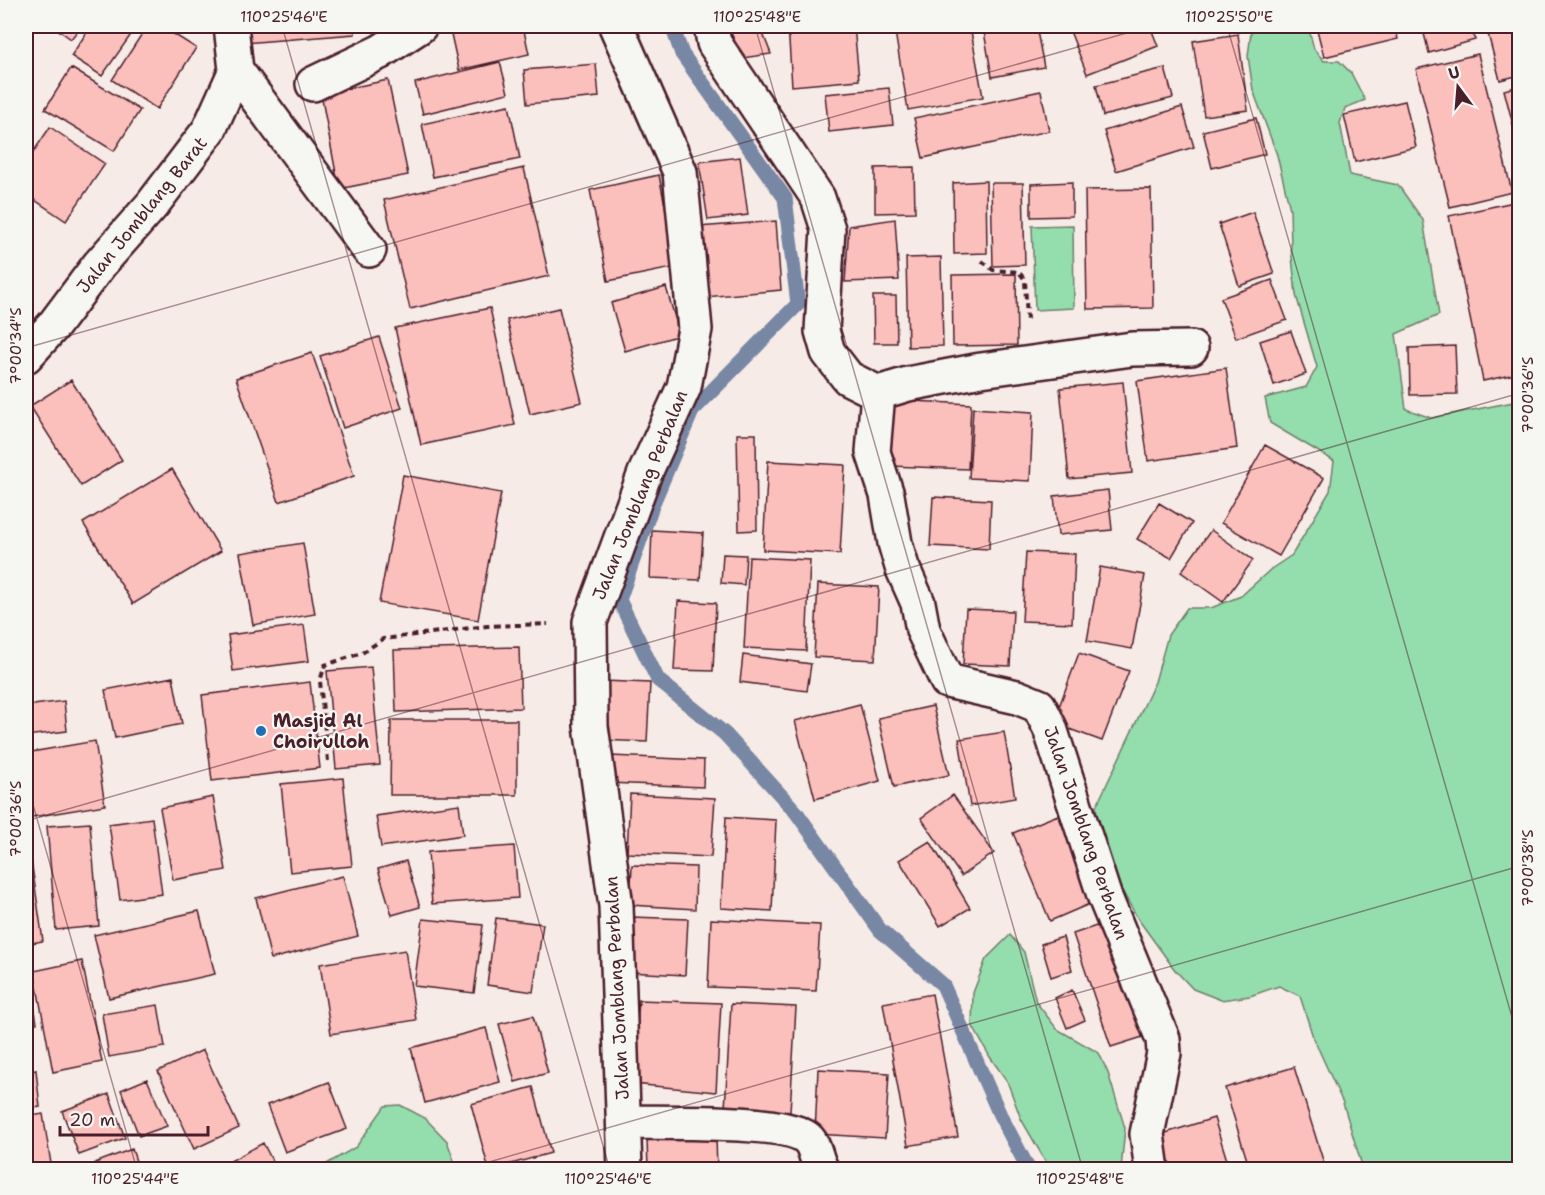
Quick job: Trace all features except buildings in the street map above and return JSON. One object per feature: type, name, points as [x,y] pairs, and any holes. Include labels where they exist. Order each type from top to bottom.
[{"type":"street","points":[[231,26],[236,70],[369,250]]},
{"type":"street","points":[[313,84],[380,52],[420,26]]},
{"type":"street","name":"Jalan Jomblang Perbalan","points":[[616,26],[680,172],[695,329],[684,387],[645,473],[590,622],[591,726],[616,906],[625,1170]]},
{"type":"street","points":[[711,26],[714,43],[819,198],[828,230],[822,331],[828,352],[848,378],[878,393],[908,384],[981,370],[1132,349],[1191,348]]},
{"type":"street","name":"Jalan Jomblang Barat","points":[[26,356],[54,325],[99,265],[152,205],[209,130],[236,70]]},
{"type":"street","name":"Jalan Jomblang Perbalan","points":[[878,393],[873,452],[888,495],[894,543],[918,603],[923,630],[947,681],[1017,697],[1039,706],[1050,728],[1104,895],[1164,1039],[1164,1053],[1146,1134],[1152,1170]]},
{"type":"street","name":"Jalan Jomblang Perbalan","points":[[624,1122],[734,1123],[780,1129],[808,1139],[822,1170]]},
{"type":"path","points":[[982,261],[993,270],[1019,272],[1025,280],[1027,328],[1035,363]]},
{"type":"path","points":[[328,761],[321,681],[325,665],[362,652],[383,639],[487,626],[590,622]]},
{"type":"green space","points":[[1254,26],[1308,26],[1314,49],[1324,61],[1339,61],[1351,73],[1365,100],[1345,108],[1340,123],[1350,175],[1398,185],[1423,220],[1439,315],[1396,334],[1406,409],[1431,418],[1519,401],[1519,1169],[1363,1169],[1343,1103],[1313,1037],[1300,996],[1279,986],[1250,996],[1221,1000],[1193,989],[1175,970],[1138,919],[1115,878],[1101,839],[1096,807],[1155,682],[1168,635],[1187,608],[1211,608],[1241,596],[1271,569],[1292,555],[1330,491],[1334,461],[1270,423],[1265,398],[1306,387],[1317,367],[1296,295],[1290,209],[1277,155],[1253,90],[1248,56]]},
{"type":"green space","points":[[1073,225],[1074,308],[1035,310],[1032,226]]},
{"type":"green space","points":[[1010,935],[1024,952],[1036,1002],[1057,1029],[1099,1053],[1108,1073],[1125,1128],[1121,1169],[1050,1169],[1021,1119],[1007,1081],[972,1025],[973,993],[986,959]]},
{"type":"green space","points":[[400,1105],[425,1118],[447,1141],[457,1169],[318,1169],[356,1147],[385,1106]]},
{"type":"waterway","points":[[672,26],[682,54],[785,198],[798,304],[692,411],[653,503],[619,600],[658,680],[725,734],[796,812],[880,930],[943,985],[1000,1115],[1029,1170]]},
{"type":"place","name":"Masjid Al Choirulloh","points":[[261,731]]}]
